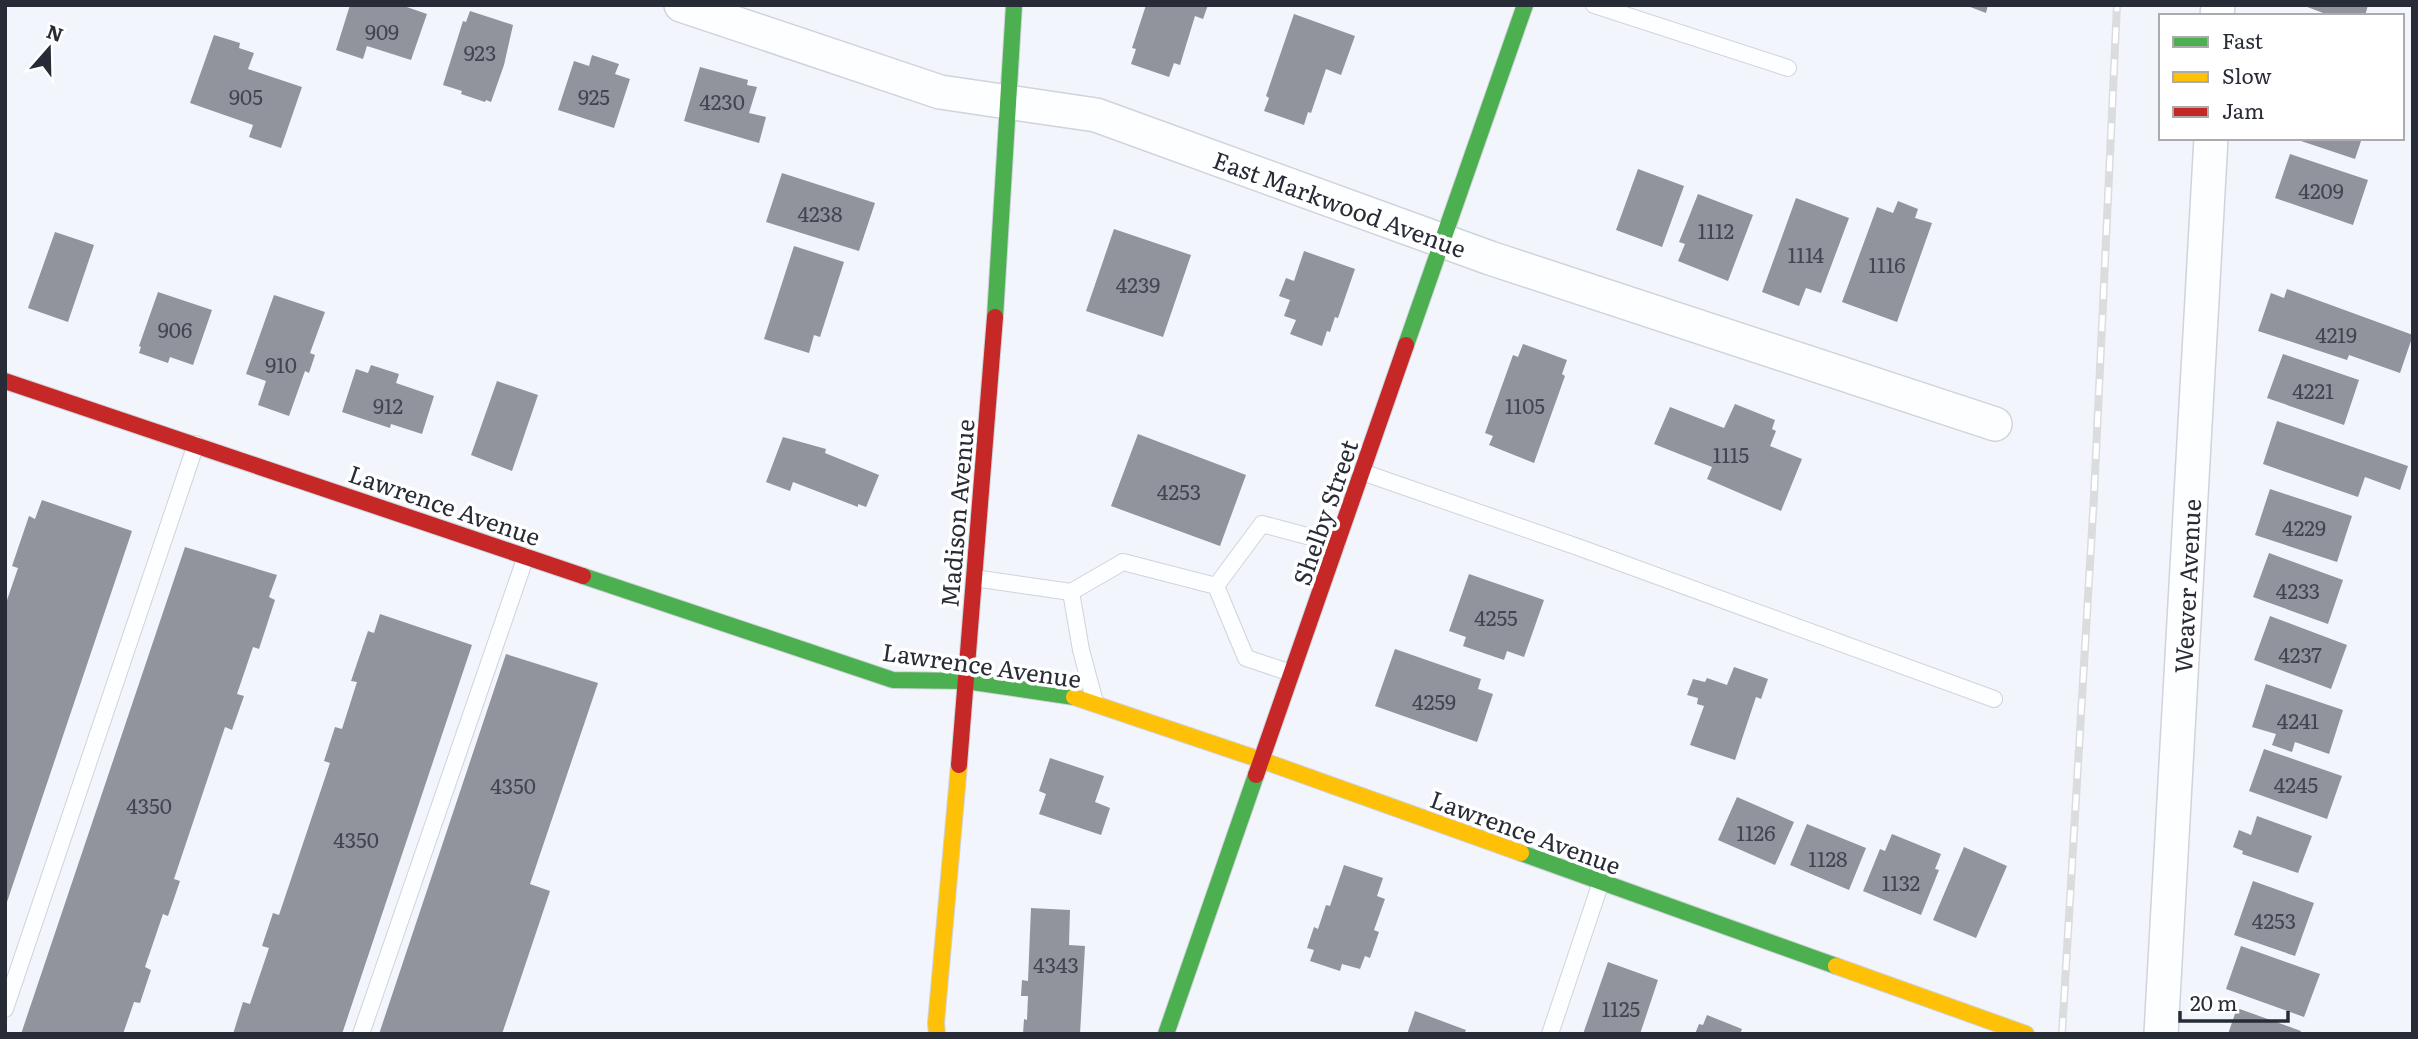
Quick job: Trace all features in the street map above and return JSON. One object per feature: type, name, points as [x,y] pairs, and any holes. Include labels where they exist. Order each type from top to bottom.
[{"type":"street","name":"East Markwood Avenue","points":[[681,5],[940,92],[1096,115],[1490,258],[1995,424]]},
{"type":"street","name":"Madison Avenue","points":[[935,1030],[974,578],[1014,5]]},
{"type":"street","name":"Shelby Street","points":[[1166,1034],[1525,5]]},
{"type":"street","name":"Weaver Avenue","points":[[2161,1034],[2211,140]]},
{"type":"street","name":"Lawrence Avenue","points":[[5,382],[893,680],[965,681],[1079,698],[1095,703],[2026,1034]]},
{"type":"lane","points":[[1594,5],[1788,68]]},
{"type":"lane","points":[[5,1009],[196,444]]},
{"type":"lane","points":[[1362,472],[1588,550],[1994,699]]},
{"type":"lane","points":[[1216,586],[1262,524],[1336,544]]},
{"type":"lane","points":[[361,1034],[526,556]]},
{"type":"lane","points":[[974,578],[1070,592],[1123,562],[1216,586]]},
{"type":"lane","points":[[1216,586],[1246,658],[1291,673]]},
{"type":"lane","points":[[1070,592],[1095,703]]},
{"type":"lane","points":[[1550,1034],[1601,882]]},
{"type":"building","points":[[350,5],[401,5],[427,14],[411,60],[367,46],[363,59],[336,50]]},
{"type":"building","points":[[1146,5],[1208,5],[1203,19],[1195,16],[1180,65],[1174,63],[1169,77],[1131,64],[1136,49],[1132,48]]},
{"type":"building","points":[[1965,5],[1988,5],[1986,13]]},
{"type":"building","points":[[2302,5],[2368,5],[2366,14],[2326,14]]},
{"type":"building","points":[[470,11],[513,25],[504,65],[491,102],[461,94],[462,91],[443,85],[463,21],[466,22]]},
{"type":"building","points":[[1294,14],[1355,36],[1341,75],[1326,69],[1311,113],[1308,112],[1304,125],[1264,111],[1269,98],[1266,96]]},
{"type":"building","points":[[214,35],[240,43],[239,48],[254,53],[248,69],[302,87],[281,148],[249,137],[253,125],[190,103]]},
{"type":"building","points":[[592,55],[619,64],[615,74],[630,79],[614,128],[558,110],[574,61],[589,66]]},
{"type":"building","points":[[700,67],[748,80],[747,85],[757,87],[749,113],[766,117],[759,143],[684,121]]},
{"type":"building","points":[[2298,140],[2361,140],[2355,159]]},
{"type":"building","points":[[2290,154],[2368,180],[2353,225],[2275,198]]},
{"type":"building","points":[[1638,169],[1684,186],[1662,247],[1616,230]]},
{"type":"building","points":[[782,173],[875,203],[859,251],[766,222]]},
{"type":"building","points":[[1698,194],[1753,215],[1728,281],[1678,261],[1685,244],[1679,242]]},
{"type":"building","points":[[1796,198],[1849,218],[1821,293],[1806,288],[1799,306],[1762,292]]},
{"type":"building","points":[[1898,201],[1918,209],[1915,218],[1932,223],[1897,322],[1842,302],[1877,207],[1893,213]]},
{"type":"building","points":[[1114,229],[1191,255],[1163,337],[1086,311]]},
{"type":"building","points":[[55,232],[94,245],[68,322],[28,308]]},
{"type":"building","points":[[794,246],[844,262],[820,337],[814,335],[809,353],[764,339]]},
{"type":"building","points":[[1304,251],[1355,269],[1338,318],[1335,317],[1330,332],[1327,331],[1322,346],[1290,334],[1296,320],[1284,316],[1290,300],[1279,296],[1286,278],[1294,281]]},
{"type":"building","points":[[2287,289],[2413,335],[2400,373],[2349,355],[2347,360],[2258,331],[2271,293],[2284,298]]},
{"type":"building","points":[[158,292],[212,310],[193,365],[170,357],[168,363],[139,353]]},
{"type":"building","points":[[274,295],[325,312],[310,353],[315,355],[309,373],[305,371],[289,416],[258,405],[266,381],[246,374]]},
{"type":"building","points":[[1523,344],[1567,360],[1562,374],[1565,376],[1534,463],[1489,445],[1493,436],[1485,433],[1513,355],[1518,357]]},
{"type":"building","points":[[2283,354],[2359,380],[2344,425],[2267,398]]},
{"type":"building","points":[[371,365],[399,374],[396,383],[434,396],[422,434],[391,424],[390,428],[342,412],[356,369],[368,373]]},
{"type":"building","points":[[497,381],[538,395],[512,471],[471,455]]},
{"type":"building","points":[[1735,404],[1775,420],[1772,429],[1776,431],[1770,446],[1802,459],[1781,511],[1707,479],[1712,467],[1654,444],[1670,407],[1724,428]]},
{"type":"building","points":[[2277,421],[2408,466],[2400,490],[2365,477],[2358,497],[2263,464]]},
{"type":"building","points":[[1138,434],[1246,475],[1220,546],[1111,506]]},
{"type":"building","points":[[783,437],[826,449],[825,453],[879,475],[866,507],[858,504],[858,507],[793,482],[790,491],[766,482]]},
{"type":"building","points":[[2270,489],[2352,516],[2337,562],[2255,535]]},
{"type":"building","points":[[42,500],[132,531],[6,905],[5,606],[18,568],[12,566],[29,516],[35,519]]},
{"type":"building","points":[[185,547],[277,575],[269,597],[275,600],[259,649],[253,647],[237,694],[244,696],[232,730],[225,727],[174,879],[180,881],[168,916],[163,914],[145,967],[151,970],[140,1003],[134,1002],[123,1034],[21,1034]]},
{"type":"building","points":[[2269,553],[2343,580],[2328,624],[2253,597]]},
{"type":"building","points":[[1469,574],[1544,600],[1524,657],[1507,651],[1504,660],[1463,646],[1466,637],[1449,631]]},
{"type":"building","points":[[380,614],[472,645],[342,1034],[233,1034],[243,1002],[250,1004],[269,948],[262,946],[273,913],[279,915],[330,763],[324,761],[335,727],[342,729],[357,682],[351,681],[368,631],[374,633]]},
{"type":"building","points":[[2270,616],[2347,645],[2331,689],[2254,660]]},
{"type":"building","points":[[1395,649],[1481,679],[1478,689],[1493,694],[1477,742],[1375,706]]},
{"type":"building","points":[[506,654],[598,683],[530,884],[550,891],[502,1034],[379,1034]]},
{"type":"building","points":[[1734,667],[1768,679],[1761,699],[1756,697],[1735,760],[1690,745],[1704,706],[1697,704],[1698,698],[1687,695],[1693,679],[1705,682],[1707,678],[1727,685]]},
{"type":"building","points":[[2266,684],[2343,710],[2329,754],[2295,742],[2292,752],[2272,745],[2276,734],[2252,727]]},
{"type":"building","points":[[2264,749],[2342,776],[2327,819],[2249,791]]},
{"type":"building","points":[[1050,758],[1104,776],[1095,802],[1110,808],[1101,835],[1039,814],[1046,794],[1039,791]]},
{"type":"building","points":[[1737,797],[1794,822],[1775,865],[1718,840]]},
{"type":"building","points":[[2257,816],[2312,836],[2298,873],[2242,854],[2243,851],[2233,847],[2239,830],[2251,835]]},
{"type":"building","points":[[1807,824],[1866,848],[1849,890],[1790,865]]},
{"type":"building","points":[[1892,834],[1941,854],[1935,869],[1939,870],[1921,915],[1863,891],[1880,849],[1885,851]]},
{"type":"building","points":[[1964,847],[2007,866],[1976,938],[1933,920]]},
{"type":"building","points":[[1344,865],[1383,878],[1377,896],[1385,899],[1374,930],[1379,932],[1370,958],[1365,956],[1360,969],[1342,964],[1340,971],[1310,961],[1314,950],[1307,948],[1314,927],[1318,929],[1326,905],[1330,906]]},
{"type":"building","points":[[2253,881],[2314,903],[2295,956],[2234,935]]},
{"type":"building","points":[[1031,908],[1070,910],[1069,945],[1085,946],[1080,1034],[1023,1034],[1024,1019],[1027,1020],[1028,996],[1021,996],[1022,980],[1028,981]]},
{"type":"building","points":[[2241,946],[2320,974],[2304,1017],[2226,989]]},
{"type":"building","points":[[1608,962],[1658,980],[1640,1034],[1583,1034]]},
{"type":"building","points":[[2237,1008],[2301,1031],[2300,1034],[2228,1034]]},
{"type":"building","points":[[1415,1011],[1466,1030],[1464,1034],[1407,1034]]},
{"type":"building","points":[[1707,1015],[1742,1029],[1740,1034],[1695,1034]]},
{"type":"railway","points":[[2062,1034],[2094,496],[2117,5]]},
{"type":"traffic: fast","points":[[995,317],[1014,5]]},
{"type":"traffic: fast","points":[[1406,345],[1525,5]]},
{"type":"traffic: fast","points":[[583,576],[893,680],[966,681],[1074,697]]},
{"type":"traffic: fast","points":[[1166,1034],[1256,775]]},
{"type":"traffic: fast","points":[[1521,853],[1836,966]]},
{"type":"traffic: slow","points":[[1074,697],[1261,760],[1521,853]]},
{"type":"traffic: slow","points":[[937,1034],[959,765]]},
{"type":"traffic: slow","points":[[1836,966],[2026,1034]]},
{"type":"traffic: jam","points":[[959,765],[995,317]]},
{"type":"traffic: jam","points":[[1256,775],[1406,345]]},
{"type":"traffic: jam","points":[[5,381],[583,576]]}]
